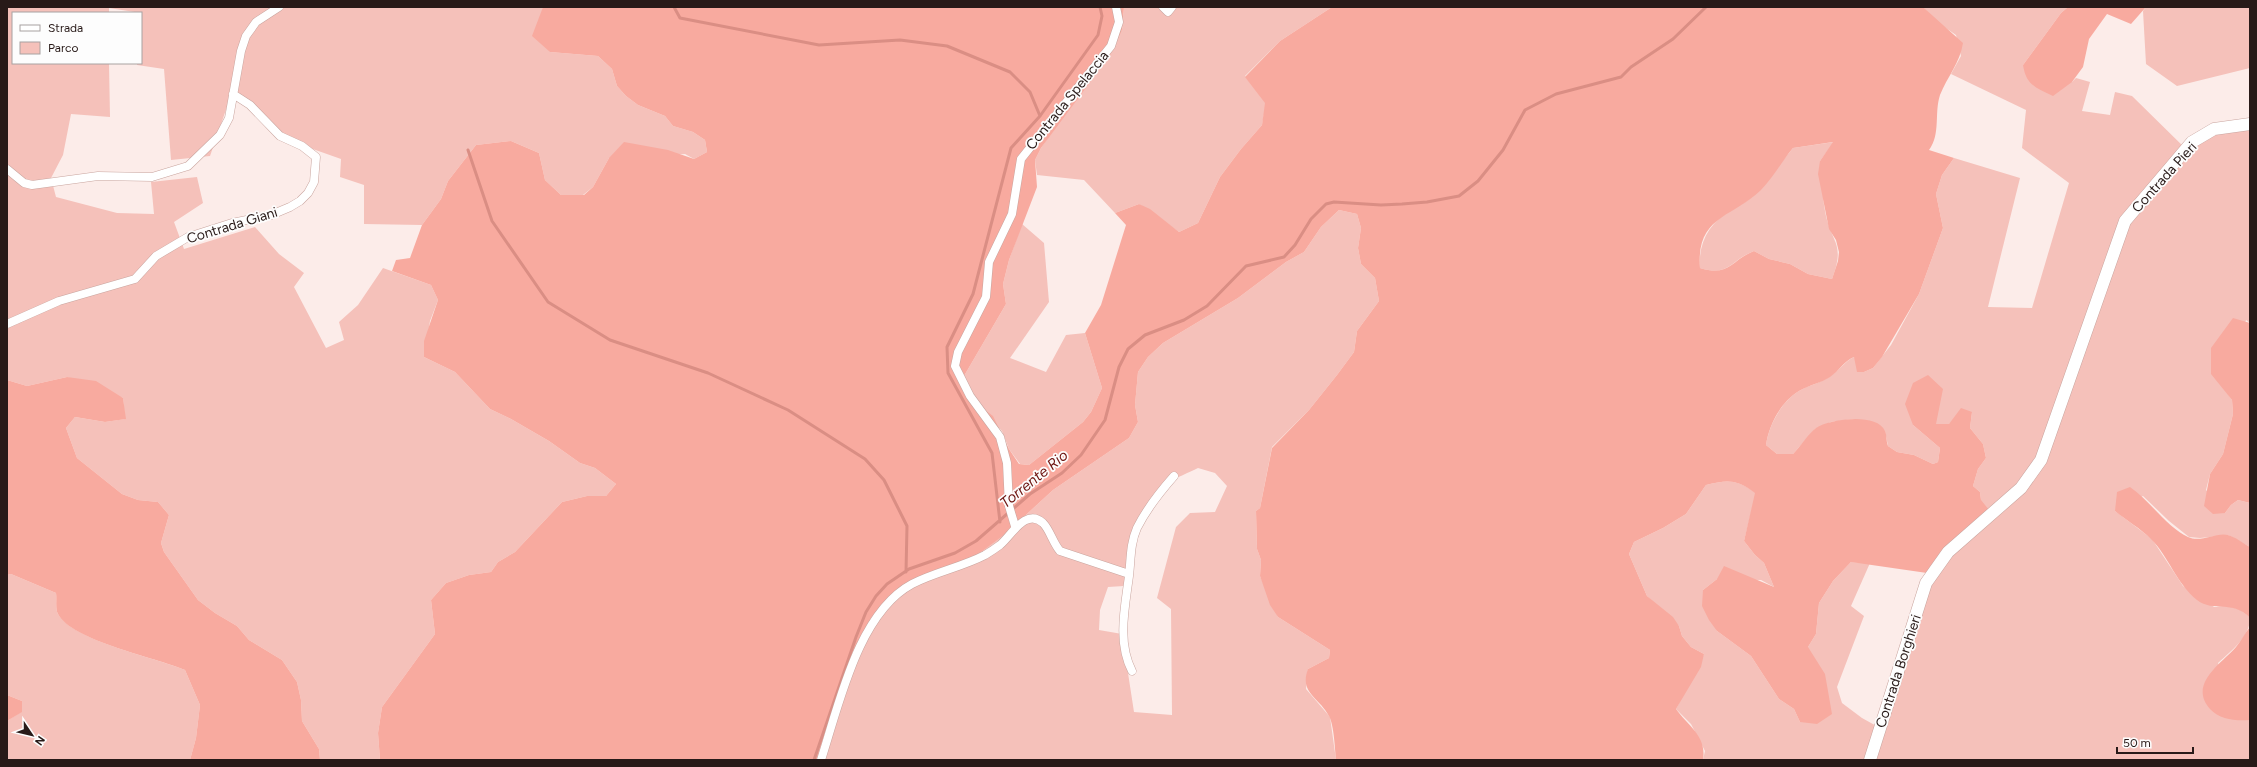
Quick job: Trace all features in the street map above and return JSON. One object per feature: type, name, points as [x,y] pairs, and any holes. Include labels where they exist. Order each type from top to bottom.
[{"type":"street","points":[[7,169],[24,183],[32,185],[98,176],[152,177],[170,173],[188,166],[220,135],[229,118],[241,51],[246,36],[256,22],[279,7]]},
{"type":"street","name":"Contrada Spelaccia","points":[[1014,523],[1009,506],[1007,463],[1000,437],[970,396],[955,366],[958,352],[986,297],[989,262],[1012,214],[1021,159],[1110,46],[1119,22],[1116,7]]},
{"type":"street","points":[[1163,7],[1168,12],[1172,7]]},
{"type":"street","name":"Contrada Giani","points":[[7,324],[59,301],[135,279],[156,256],[188,237],[232,223],[271,215],[300,201],[308,193],[314,182],[316,157],[302,146],[280,136],[250,105],[233,94]]},
{"type":"street","name":"Contrada Pieri","points":[[2125,221],[2192,142],[2214,129],[2250,124]]},
{"type":"street","name":"Contrada Borghieri","points":[[1870,760],[1926,583],[1948,552],[2021,488],[2041,460],[2125,221]]},
{"type":"street","points":[[1132,671],[1125,658],[1123,617],[1129,574],[1130,548],[1137,529],[1152,500],[1174,476]]},
{"type":"street","points":[[821,760],[848,674],[877,614],[898,594],[912,584],[985,555],[1001,544],[1014,523],[1027,520],[1039,520],[1045,524],[1053,543],[1060,551],[1129,574]]},
{"type":"green space","points":[[7,7],[543,7],[542,14],[550,52],[598,56],[612,69],[617,86],[626,96],[638,105],[665,116],[673,126],[693,132],[705,140],[707,152],[694,159],[685,154],[609,158],[593,187],[583,195],[561,195],[545,180],[539,153],[511,141],[476,145],[448,181],[441,199],[422,225],[364,224],[364,185],[340,177],[341,159],[276,136],[250,103],[230,98],[210,156],[171,160],[164,69],[137,65],[142,64],[142,12],[109,8],[109,12],[12,12],[12,64],[109,64],[110,117],[71,114],[63,155],[51,178],[56,197],[117,213],[154,214],[151,182],[197,177],[203,203],[174,222],[184,249],[255,227],[279,254],[304,273],[294,287],[326,348],[344,340],[339,322],[358,305],[383,268],[431,285],[438,300],[430,321],[424,357],[455,372],[490,409],[511,419],[549,441],[580,463],[595,468],[616,484],[606,496],[587,496],[562,502],[515,552],[498,562],[491,572],[469,575],[446,583],[431,600],[435,634],[382,707],[378,733],[380,760],[320,760],[319,749],[302,721],[301,700],[297,682],[282,660],[249,640],[237,626],[215,613],[198,600],[164,552],[161,543],[169,515],[158,502],[138,500],[122,494],[77,458],[66,428],[75,417],[105,422],[125,419],[123,398],[67,377],[27,386],[7,380]]},
{"type":"green space","points":[[1124,7],[1332,7],[1280,41],[1245,76],[1266,103],[1262,125],[1241,149],[1220,177],[1198,223],[1179,232],[1139,204],[1115,213],[1084,180],[1037,175],[1035,160],[1041,148],[1122,30]]},
{"type":"green space","points":[[1923,7],[2068,7],[2061,13],[2023,65],[2072,82],[2076,78],[2090,82],[2082,111],[2110,115],[2115,92],[2132,96],[2188,151],[2206,134],[2250,125],[2250,323],[2246,320],[2225,390],[2232,400],[2233,414],[2223,454],[2210,474],[2206,490],[2225,513],[2231,505],[2238,500],[2250,503],[2250,547],[2228,535],[2200,538],[2189,537],[2169,521],[2143,496],[2115,511],[2152,539],[2183,586],[2214,607],[2224,606],[2238,609],[2250,618],[2247,631],[2239,643],[2218,663],[2236,720],[2250,720],[2250,760],[1703,760],[1705,751],[1691,724],[1676,709],[1704,654],[1691,647],[1682,636],[1679,626],[1647,596],[1629,554],[1634,542],[1663,528],[1686,514],[1706,485],[1720,482],[1732,482],[1743,485],[1756,493],[1744,541],[1755,555],[1764,563],[1774,587],[1761,580],[1717,579],[1703,590],[1717,631],[1751,656],[1779,699],[1794,709],[1800,722],[1808,647],[1816,634],[1819,603],[1833,581],[1851,562],[1870,563],[1851,606],[1864,616],[1837,687],[1842,703],[1862,718],[1880,728],[1934,574],[1981,500],[1980,492],[1973,486],[1978,469],[1986,458],[1983,444],[1970,428],[1972,412],[1949,424],[1935,424],[1942,389],[1913,425],[1940,448],[1938,462],[1933,464],[1914,455],[1897,452],[1888,446],[1885,431],[1853,419],[1831,422],[1815,429],[1793,454],[1777,454],[1766,445],[1773,422],[1781,408],[1799,391],[1826,378],[1854,357],[1864,372],[1873,368],[1891,345],[1919,294],[1943,228],[1936,194],[1942,175],[1954,158],[2020,178],[1988,307],[2032,308],[2069,183],[2022,148],[2026,110],[1951,74],[1961,56],[1956,35],[1937,22]]},
{"type":"green space","points":[[2146,7],[2250,7],[2250,68],[2177,86],[2146,64],[2143,11]]},
{"type":"green space","points":[[1834,142],[1820,161],[1825,211],[1838,250],[1836,267],[1832,279],[1808,274],[1790,264],[1769,259],[1754,251],[1724,269],[1710,270],[1700,268],[1703,242],[1711,227],[1723,215],[1749,199],[1793,148]]},
{"type":"green space","points":[[1339,210],[1357,214],[1361,228],[1358,248],[1361,264],[1375,278],[1379,301],[1357,331],[1354,352],[1309,410],[1272,447],[1260,508],[1256,511],[1257,549],[1261,560],[1260,576],[1278,617],[1330,650],[1329,658],[1308,669],[1306,689],[1330,717],[1336,760],[824,760],[871,618],[889,599],[985,547],[1004,535],[1053,490],[1129,438],[1138,422],[1135,405],[1138,372],[1148,357],[1163,343],[1238,298],[1286,262],[1304,252],[1321,227]],"holes":[[[1198,468],[1215,473],[1227,486],[1215,512],[1190,513],[1176,527],[1157,598],[1171,609],[1172,715],[1134,712],[1122,634],[1099,630],[1100,610],[1108,587],[1124,586],[1139,531],[1159,492],[1171,481]]]},
{"type":"green space","points":[[1022,224],[1044,243],[1049,302],[1010,358],[1046,372],[1066,335],[1085,333],[1102,388],[1091,412],[1083,422],[1029,465],[1020,464],[1009,449],[1002,431],[968,397],[964,376],[1006,304],[1003,284],[1009,260]]},
{"type":"green space","points":[[11,574],[56,593],[58,614],[66,624],[80,632],[116,647],[185,670],[200,705],[196,738],[190,760],[7,760],[7,721],[21,712],[22,701],[7,695],[7,575]]},
{"type":"shaded area","points":[[543,7],[1124,7],[1122,30],[1109,57],[1041,148],[1035,160],[1037,187],[1009,260],[1003,284],[1006,304],[964,376],[968,397],[993,416],[1009,449],[1019,464],[1029,465],[1083,422],[1091,412],[1102,388],[1085,333],[1101,305],[1126,225],[1115,213],[1139,204],[1150,209],[1179,232],[1198,223],[1220,177],[1241,149],[1262,125],[1265,103],[1245,77],[1280,41],[1332,7],[1923,7],[1963,43],[1959,57],[1940,95],[1937,109],[1935,137],[1929,150],[1954,158],[1942,175],[1936,194],[1943,228],[1919,294],[1882,357],[1873,368],[1864,372],[1857,372],[1854,357],[1847,361],[1830,377],[1799,391],[1781,407],[1770,429],[1766,445],[1777,454],[1793,454],[1813,430],[1822,425],[1841,420],[1863,419],[1873,421],[1880,425],[1886,433],[1888,446],[1897,452],[1914,455],[1933,464],[1938,462],[1940,448],[1913,425],[1905,404],[1913,383],[1928,375],[1943,389],[1936,424],[1949,424],[1961,408],[1972,412],[1970,428],[1983,444],[1986,458],[1978,469],[1973,486],[1980,492],[1981,500],[1993,515],[1934,574],[1851,562],[1833,581],[1819,603],[1816,634],[1808,647],[1825,674],[1832,714],[1817,724],[1800,722],[1794,709],[1779,699],[1751,656],[1717,631],[1709,620],[1702,606],[1703,590],[1717,579],[1724,566],[1774,587],[1764,563],[1755,555],[1744,541],[1755,493],[1737,483],[1720,482],[1706,485],[1686,514],[1663,528],[1634,542],[1629,554],[1647,596],[1673,617],[1679,626],[1682,636],[1691,647],[1704,654],[1701,667],[1676,709],[1696,732],[1702,744],[1703,760],[1336,760],[1331,720],[1325,710],[1311,694],[1306,684],[1308,669],[1329,658],[1330,650],[1278,617],[1270,605],[1260,576],[1261,560],[1257,549],[1256,511],[1260,508],[1272,448],[1309,410],[1354,352],[1357,331],[1379,301],[1375,278],[1361,264],[1358,248],[1361,228],[1357,214],[1339,210],[1321,227],[1304,252],[1286,262],[1238,298],[1163,343],[1148,357],[1138,372],[1135,405],[1138,422],[1129,438],[1053,490],[1004,535],[963,565],[889,599],[871,618],[824,760],[380,760],[378,733],[382,707],[435,634],[431,600],[446,583],[469,575],[491,572],[498,562],[515,552],[562,502],[587,496],[606,496],[616,484],[595,468],[580,463],[549,441],[511,419],[490,409],[455,372],[424,357],[424,341],[438,300],[431,285],[392,271],[396,260],[410,258],[422,225],[441,199],[448,181],[476,145],[511,141],[539,153],[545,180],[561,195],[584,195],[593,187],[609,158],[624,142],[668,150],[694,159],[707,152],[705,140],[693,132],[673,126],[665,116],[638,105],[626,96],[617,86],[612,69],[598,56],[550,52],[532,36]],"holes":[[[1833,142],[1820,161],[1818,174],[1829,229],[1836,240],[1839,252],[1838,261],[1832,279],[1808,274],[1790,264],[1769,259],[1754,251],[1724,269],[1710,270],[1700,268],[1700,251],[1704,238],[1710,228],[1718,220],[1761,190],[1793,148]]]},
{"type":"shaded area","points":[[2068,7],[2146,7],[2131,24],[2107,14],[2089,39],[2083,67],[2072,82],[2053,96],[2037,88],[2029,81],[2024,72],[2023,65],[2061,13]]},
{"type":"shaded area","points":[[2233,318],[2250,323],[2250,503],[2238,500],[2231,505],[2225,513],[2213,514],[2204,506],[2210,474],[2223,454],[2233,414],[2232,400],[2211,374],[2211,348]]},
{"type":"shaded area","points":[[67,377],[96,381],[123,398],[126,419],[105,422],[75,417],[66,428],[77,458],[122,494],[138,500],[158,502],[169,515],[161,543],[164,552],[198,600],[215,613],[237,626],[249,640],[282,660],[297,682],[301,700],[302,721],[319,749],[320,760],[190,760],[196,738],[200,705],[185,670],[96,640],[80,632],[66,624],[58,614],[56,593],[11,574],[7,575],[7,380],[27,386]]},
{"type":"shaded area","points":[[2130,487],[2174,528],[2188,537],[2198,539],[2223,534],[2228,535],[2250,547],[2250,618],[2237,609],[2203,604],[2183,586],[2163,554],[2151,539],[2115,511],[2117,492]]},
{"type":"shaded area","points":[[2250,627],[2250,720],[2223,718],[2214,713],[2204,700],[2203,691],[2205,683],[2215,667],[2236,647]]},
{"type":"shaded area","points":[[7,695],[22,701],[22,712],[7,721]]},
{"type":"waterway","points":[[674,7],[680,18],[819,45],[900,40],[947,46],[1010,72],[1030,92],[1040,116]]},
{"type":"waterway","points":[[1000,522],[992,453],[948,373],[947,347],[973,294],[1011,148],[1040,116],[1098,35],[1102,16],[1100,7]]},
{"type":"waterway","name":"Torrente Rio","points":[[814,760],[856,637],[866,612],[876,596],[887,584],[909,569],[955,553],[976,541],[1030,494],[1062,473],[1081,455],[1105,420],[1119,367],[1128,349],[1145,335],[1184,320],[1207,306],[1246,266],[1284,257],[1295,245],[1311,219],[1326,204],[1334,202],[1381,205],[1402,204],[1427,202],[1459,196],[1478,181],[1503,150],[1525,110],[1556,94],[1621,77],[1631,67],[1673,39],[1706,7]]},
{"type":"waterway","points":[[468,150],[492,221],[548,302],[610,340],[708,373],[788,410],[865,459],[884,480],[907,526],[906,572]]}]
